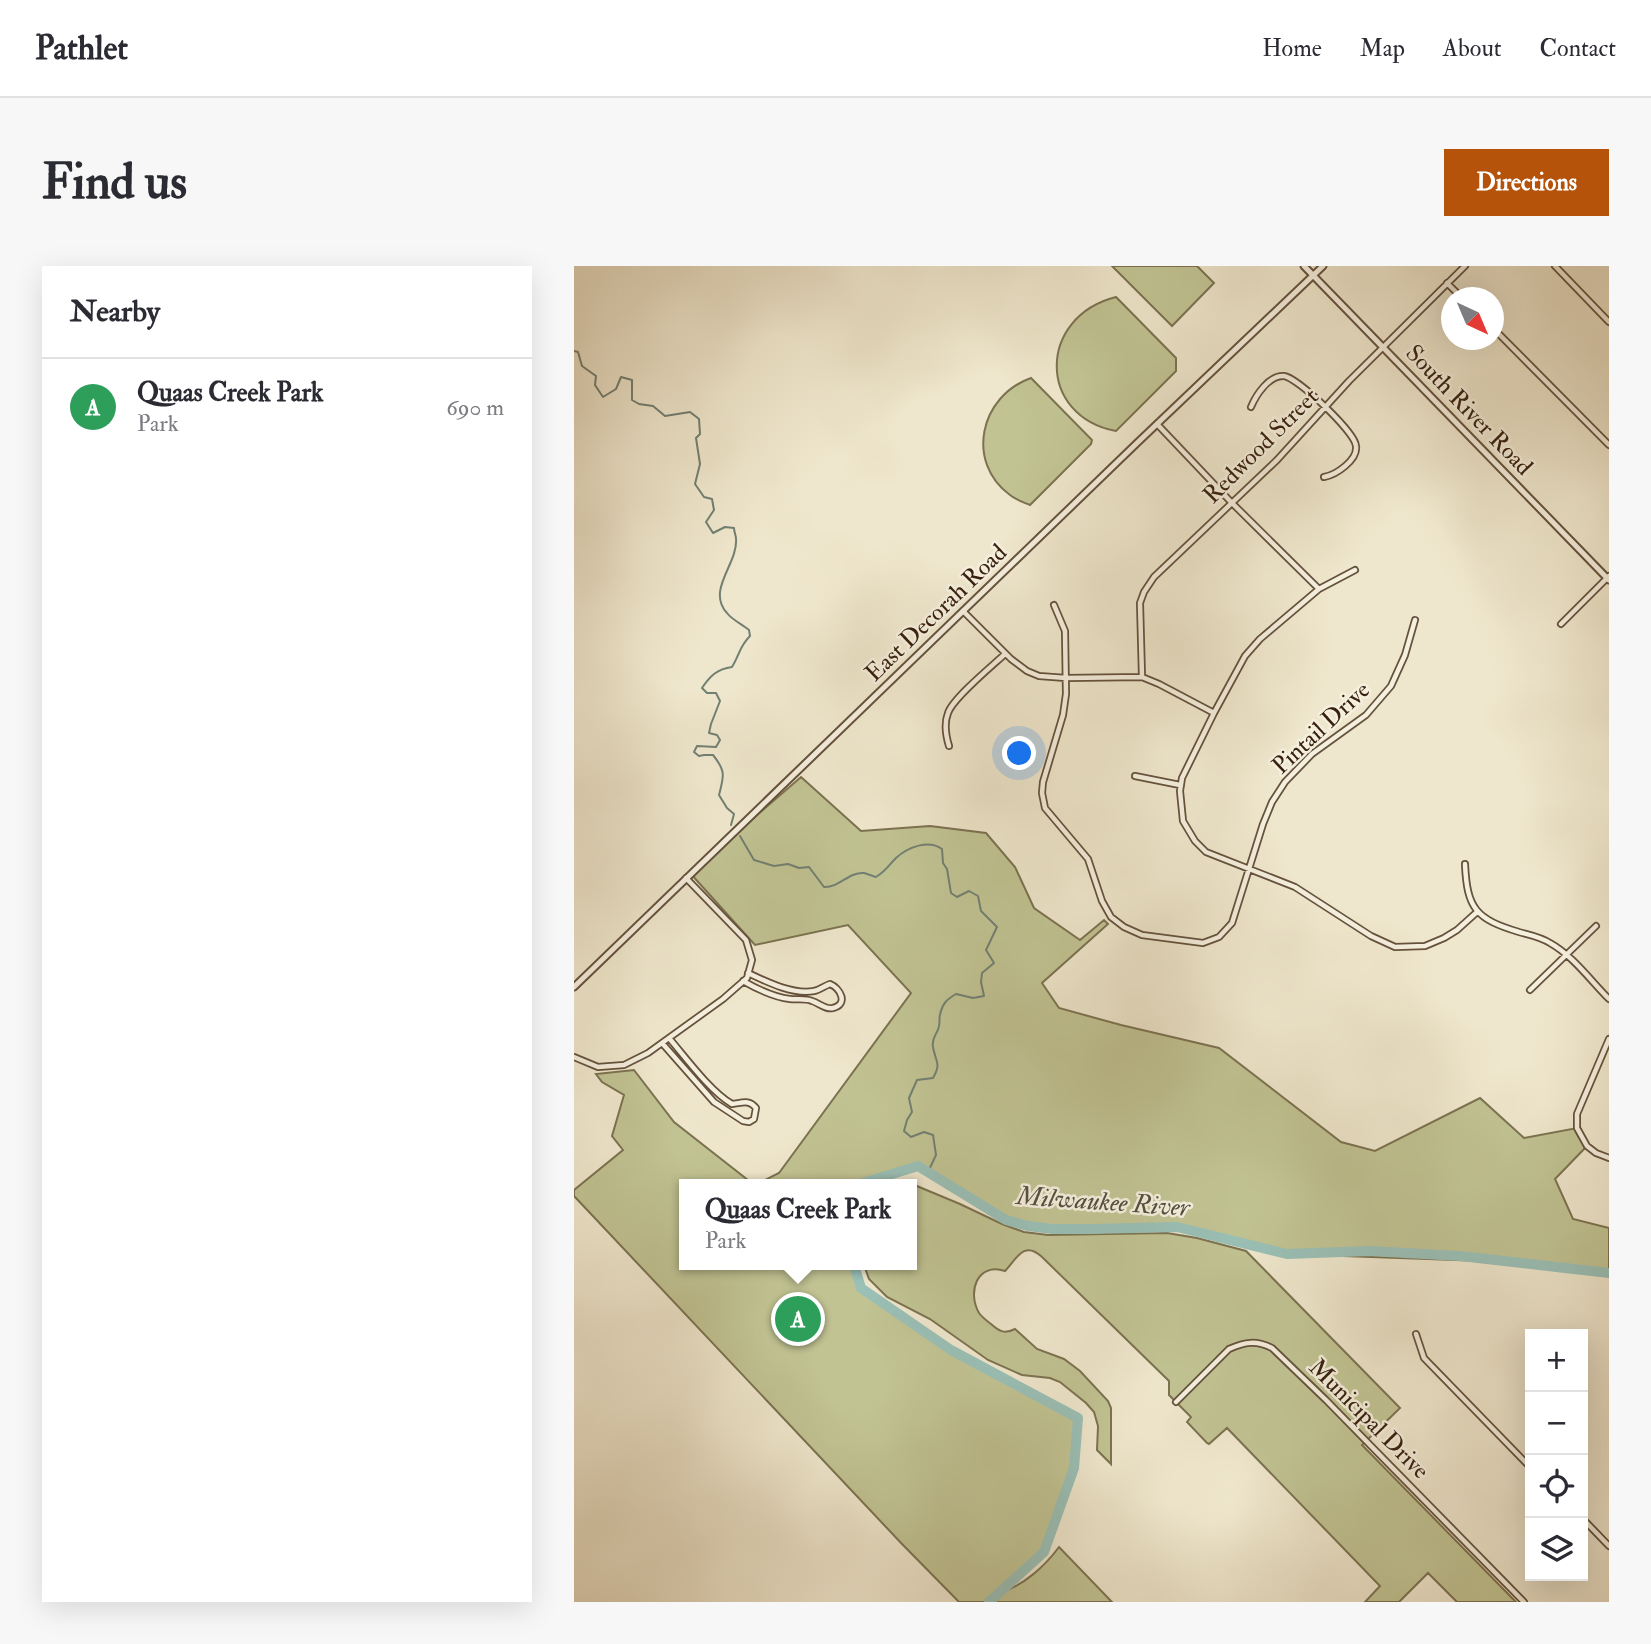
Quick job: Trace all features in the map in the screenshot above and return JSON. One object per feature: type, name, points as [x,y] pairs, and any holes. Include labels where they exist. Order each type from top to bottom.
[{"type":"street","name":"South River Road","points":[[1304,266],[1608,578]]},
{"type":"street","name":"East Decorah Road","points":[[574,987],[1323,266]]},
{"type":"street","name":"Redwood Street","points":[[1142,677],[1140,603],[1154,577],[1277,460],[1325,407],[1465,266]]},
{"type":"street","points":[[1555,266],[1609,322]]},
{"type":"street","points":[[1447,283],[1451,287]]},
{"type":"street","points":[[1504,340],[1609,445]]},
{"type":"street","points":[[1251,407],[1255,396],[1273,379],[1283,376],[1297,380],[1351,433],[1356,446],[1355,454],[1345,466],[1333,476],[1324,477]]},
{"type":"street","points":[[1157,424],[1231,502],[1320,589]]},
{"type":"street","points":[[1355,570],[1320,589],[1260,639],[1245,656],[1180,785],[1183,821],[1195,841],[1206,852],[1295,887],[1371,936],[1395,947],[1425,946],[1444,938],[1477,912]]},
{"type":"street","points":[[1561,624],[1608,578]]},
{"type":"street","points":[[1054,605],[1065,631],[1066,678]]},
{"type":"street","points":[[963,611],[1005,654],[1027,671],[1039,676],[1142,677],[1214,713]]},
{"type":"street","name":"Pintail Drive","points":[[1066,678],[1063,715],[1043,782],[1045,808],[1088,859],[1102,901],[1111,917],[1124,928],[1142,935],[1203,943],[1219,937],[1232,923],[1263,824],[1272,802],[1285,782],[1312,754],[1366,715],[1391,686],[1405,655],[1415,620]]},
{"type":"street","points":[[949,746],[946,726],[948,713],[954,703],[1005,654]]},
{"type":"street","points":[[1135,776],[1180,785]]},
{"type":"street","points":[[1465,863],[1467,888],[1477,912],[1492,922],[1553,944],[1609,999]]},
{"type":"street","points":[[574,1057],[598,1066],[624,1065],[648,1053],[723,999],[747,978],[752,960],[746,940],[686,877]]},
{"type":"street","points":[[1530,990],[1596,926]]},
{"type":"street","points":[[743,981],[772,995],[815,1001],[826,1008],[833,1008],[842,998],[836,986],[830,984],[811,992],[776,987],[748,973]]},
{"type":"street","points":[[662,1043],[714,1102],[743,1121],[754,1119],[754,1104],[732,1104],[727,1101],[669,1038]]},
{"type":"street","points":[[1609,1039],[1577,1114],[1577,1128],[1587,1146],[1609,1158]]},
{"type":"street","points":[[1416,1334],[1424,1357],[1525,1462]]},
{"type":"street","name":"Municipal Drive","points":[[1176,1402],[1230,1349],[1254,1342],[1272,1348],[1524,1602]]},
{"type":"street","points":[[1588,1524],[1609,1546]]},
{"type":"green space","points":[[1112,266],[1197,266],[1214,283],[1172,326]]},
{"type":"green space","points":[[1116,297],[1176,358],[1176,371],[1116,431],[1090,422],[1072,407],[1060,387],[1057,366],[1060,344],[1072,324],[1090,308]]},
{"type":"green space","points":[[1031,378],[1092,440],[1030,505],[1012,497],[996,481],[987,465],[983,448],[984,431],[990,414],[1000,399]]},
{"type":"green space","points":[[801,777],[861,831],[930,826],[986,833],[1015,867],[1034,908],[1080,940],[1104,920],[1108,924],[1042,983],[1059,1008],[1219,1048],[1341,1142],[1375,1151],[1480,1098],[1524,1138],[1577,1128],[1587,1146],[1555,1179],[1573,1219],[1609,1228],[1609,1274],[1512,1262],[1287,1254],[1177,1227],[1052,1229],[1028,1226],[1005,1220],[918,1166],[884,1179],[767,1179],[779,1173],[911,993],[848,925],[755,945],[690,873]]},
{"type":"green space","points":[[634,1070],[674,1122],[747,1179],[679,1179],[679,1270],[856,1270],[862,1288],[951,1350],[1078,1418],[1074,1468],[1044,1552],[1001,1592],[1033,1574],[1059,1547],[1112,1602],[959,1602],[902,1544],[574,1196],[574,1190],[623,1150],[612,1136],[624,1095],[602,1082],[596,1074]]},
{"type":"green space","points":[[917,1186],[1024,1232],[1048,1235],[1167,1233],[1246,1251],[1400,1408],[1362,1445],[1516,1602],[1457,1602],[1428,1573],[1399,1602],[1365,1602],[1380,1586],[1227,1428],[1207,1443],[1187,1422],[1191,1417],[1169,1395],[1169,1381],[1035,1252],[1030,1250],[1021,1253],[1005,1271],[995,1269],[981,1275],[975,1288],[976,1305],[980,1314],[997,1329],[1005,1332],[1015,1329],[1037,1349],[1064,1359],[1080,1371],[1108,1401],[1111,1408],[1111,1464],[1097,1450],[1098,1426],[1094,1412],[1060,1382],[1050,1378],[1022,1375],[988,1360],[930,1319],[887,1297],[869,1279],[866,1270],[917,1270]]},
{"type":"waterway","points":[[574,351],[578,352],[582,366],[596,376],[595,385],[603,397],[616,389],[621,377],[632,380],[632,400],[639,404],[653,406],[665,416],[690,412],[699,419],[700,434],[696,438],[700,464],[695,484],[704,497],[712,499],[714,510],[706,522],[713,533],[725,527],[734,528],[736,538],[732,558],[721,586],[721,604],[729,615],[749,630],[750,636],[732,667],[714,674],[702,688],[707,693],[716,693],[720,701],[709,733],[717,735],[720,740],[716,747],[697,746],[694,752],[699,756],[713,755],[720,765],[723,778],[719,795],[734,814],[731,825]]},
{"type":"waterway","points":[[740,836],[754,860],[774,866],[788,864],[799,868],[809,867],[824,887],[858,873],[876,877],[906,851],[925,845],[937,846],[942,849],[951,893],[957,897],[969,891],[978,896],[981,911],[997,927],[986,950],[994,963],[982,973],[984,996],[973,998],[956,994],[945,1002],[933,1041],[936,1073],[933,1078],[917,1080],[909,1098],[912,1112],[904,1131],[911,1137],[924,1132],[933,1135],[936,1155],[928,1172]]},
{"type":"waterway","name":"Milwaukee River","points":[[876,1179],[918,1166],[1006,1220],[1028,1226],[1052,1229],[1177,1227],[1287,1254],[1369,1251],[1460,1256],[1609,1273]]},
{"type":"waterway","name":"Milwaukee River","points":[[856,1270],[861,1288],[951,1350],[1078,1418],[1074,1468],[1044,1552],[989,1602]]},
{"type":"place","name":"Quaas Creek Park","points":[[798,1319]]}]
